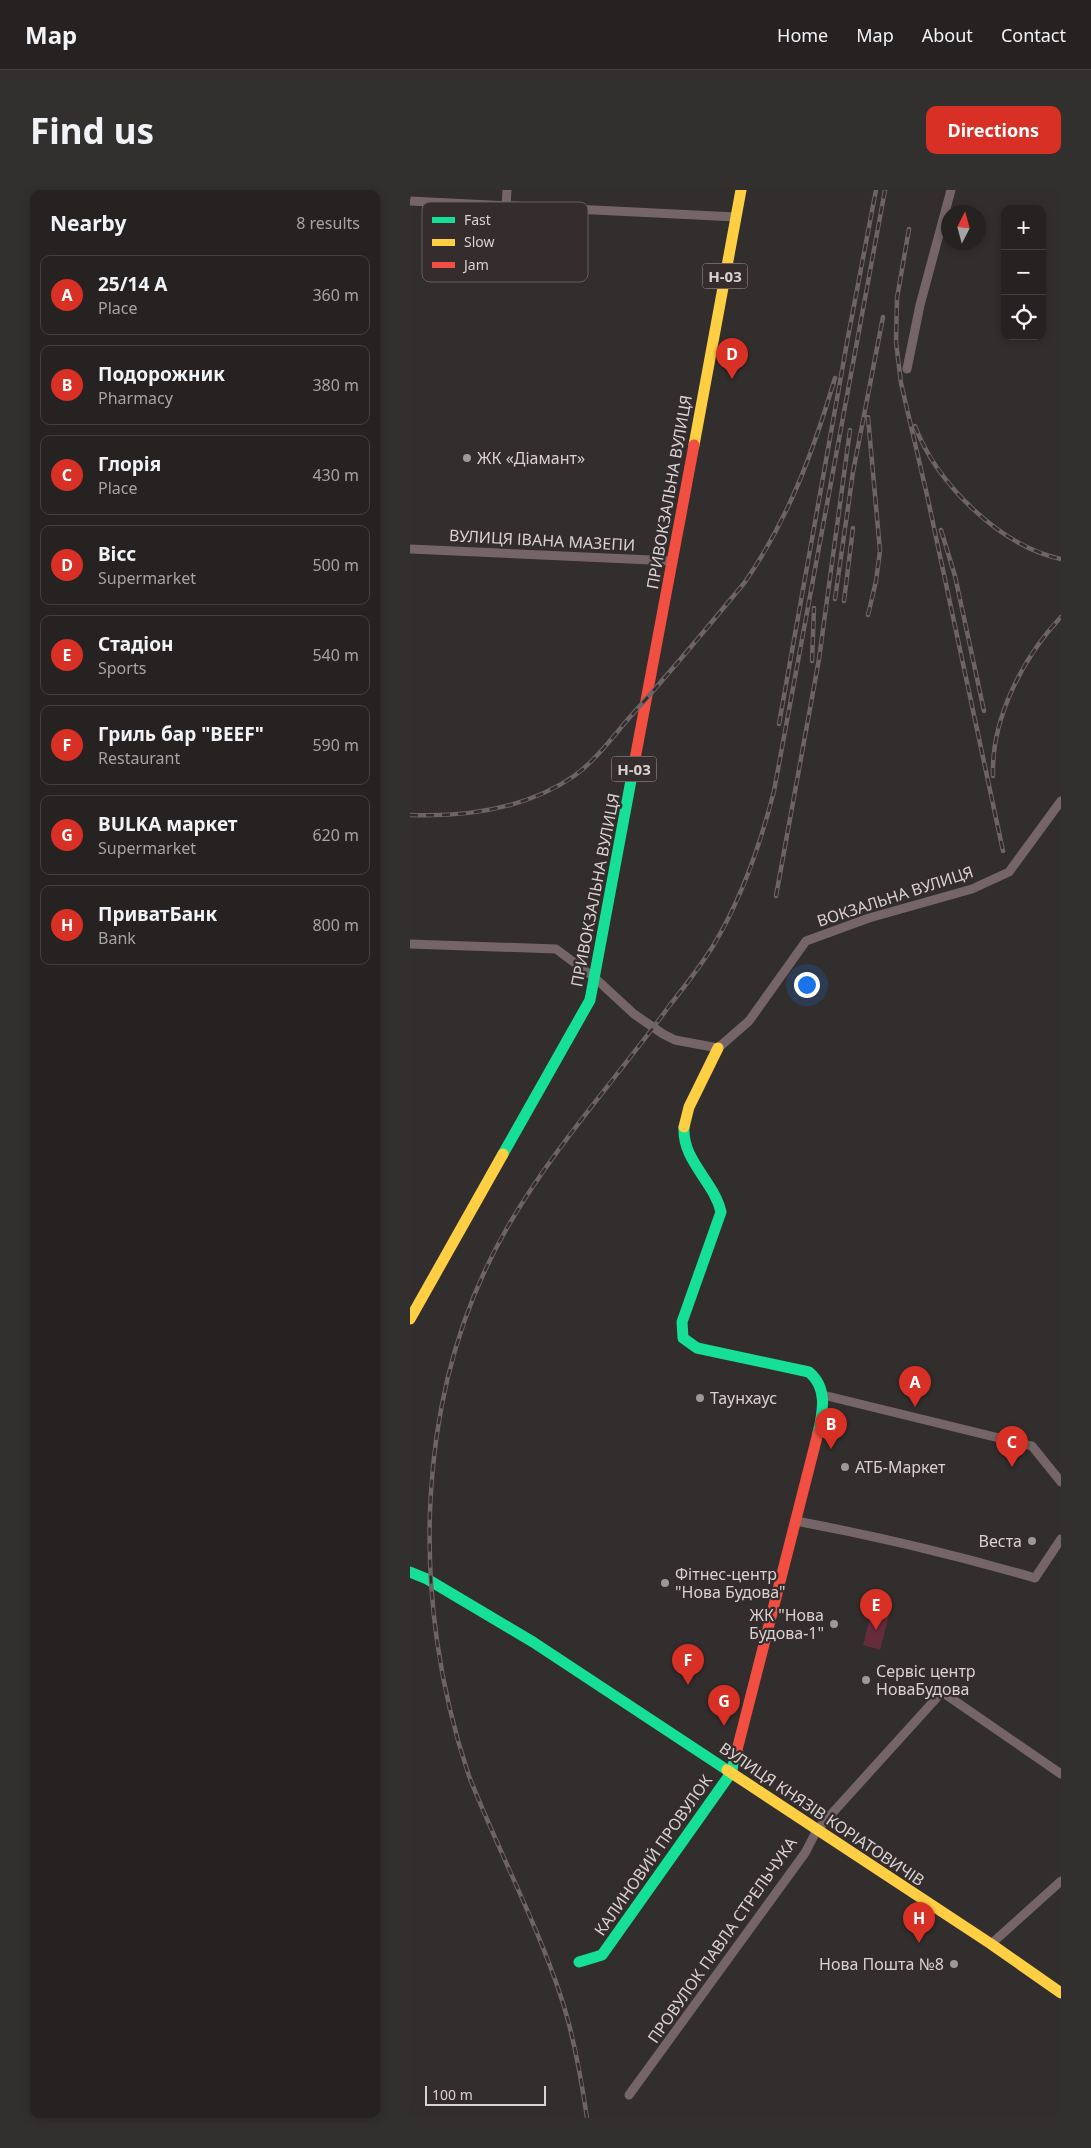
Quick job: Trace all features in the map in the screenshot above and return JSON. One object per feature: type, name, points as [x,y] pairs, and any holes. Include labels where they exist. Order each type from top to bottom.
[{"type":"main road","name":"ПРИВОКЗАЛЬНА ВУЛИЦЯ","points":[[410,1319],[590,1000],[741,190]]},
{"type":"main road","points":[[718,1048],[708,1073],[692,1100],[684,1126],[688,1150],[698,1170],[719,1200],[721,1212],[682,1322],[680,1335],[686,1343],[697,1348],[809,1372],[815,1377],[823,1395]]},
{"type":"main road","name":"КАЛИНОВИЙ ПРОВУЛОК","points":[[579,1962],[602,1955],[731,1773],[823,1411],[823,1395]]},
{"type":"main road","name":"ВУЛИЦЯ КНЯЗІВ КОРІАТОВИЧІВ","points":[[410,1572],[427,1579],[533,1642],[991,1944],[1061,1993]]},
{"type":"street","points":[[907,369],[920,305],[950,190]]},
{"type":"street","points":[[588,210],[736,217]]},
{"type":"street","name":"ВУЛИЦЯ ІВАНА МАЗЕПИ","points":[[410,548],[673,561]]},
{"type":"street","name":"ВОКЗАЛЬНА ВУЛИЦЯ","points":[[718,1048],[749,1022],[806,941],[869,918],[972,889],[1009,872],[1061,801]]},
{"type":"street","points":[[410,944],[556,949],[595,978],[634,1014],[663,1034],[675,1040],[718,1048]]},
{"type":"street","points":[[823,1395],[1032,1446],[1061,1482]]},
{"type":"street","points":[[796,1521],[876,1536],[966,1558],[1035,1578],[1061,1539]]},
{"type":"street","name":"ПРОВУЛОК ПАВЛА СТРЕЛЬЧУКА","points":[[629,2095],[805,1854],[816,1830],[942,1692],[1061,1774]]},
{"type":"street","points":[[991,1944],[1061,1881]]},
{"type":"shaded area","points":[[872,1610],[889,1615],[880,1650],[863,1645]]},
{"type":"railway","points":[[779,724],[876,190]]},
{"type":"railway","points":[[587,2118],[577,2057],[561,1997],[529,1913],[469,1776],[450,1709],[437,1639],[430,1569],[431,1498],[438,1427],[453,1358],[476,1291],[507,1228],[544,1170],[703,961],[733,909],[749,871],[763,832],[774,791],[885,190]]},
{"type":"railway","points":[[909,229],[897,298],[896,342],[901,383],[927,495],[1003,851]]},
{"type":"railway","points":[[835,599],[853,472],[883,317]]},
{"type":"railway","points":[[410,815],[474,812],[516,803],[536,796],[574,776],[596,756],[731,599],[761,558],[775,534],[798,484],[818,432],[835,378]]},
{"type":"railway","points":[[868,417],[880,551],[876,581],[868,615]]},
{"type":"railway","points":[[915,426],[925,448],[939,469],[973,509],[1016,541],[1038,552],[1061,559]]},
{"type":"railway","points":[[776,896],[819,659],[850,430]]},
{"type":"railway","points":[[844,601],[853,528]]},
{"type":"railway","points":[[941,530],[955,576],[984,711]]},
{"type":"railway","points":[[812,661],[814,608]]},
{"type":"railway","points":[[993,776],[997,733],[1012,690],[1034,651],[1061,617]]},
{"type":"traffic: fast","points":[[503,1154],[590,1000],[635,759]]},
{"type":"traffic: fast","points":[[684,1127],[688,1150],[712,1190],[721,1212],[682,1322],[683,1338],[697,1348],[809,1372],[815,1378],[822,1393],[818,1433]]},
{"type":"traffic: fast","points":[[410,1572],[427,1579],[533,1642],[727,1770]]},
{"type":"traffic: fast","points":[[579,1962],[602,1955],[731,1773],[737,1750]]},
{"type":"traffic: slow","points":[[694,445],[741,190]]},
{"type":"traffic: slow","points":[[684,1127],[689,1107],[718,1048]]},
{"type":"traffic: slow","points":[[410,1319],[503,1154]]},
{"type":"traffic: slow","points":[[727,1770],[991,1944],[1061,1993]]},
{"type":"traffic: jam","points":[[635,759],[694,445]]},
{"type":"traffic: jam","points":[[737,1750],[818,1433]]},
{"type":"place","name":"Вісс","points":[[732,379]]},
{"type":"place","name":"ЖК «Діамант»","points":[[467,458]]},
{"type":"place","name":"Таунхаус","points":[[700,1398]]},
{"type":"place","name":"25/14 А","points":[[915,1407]]},
{"type":"place","name":"Подорожник","points":[[831,1449]]},
{"type":"place","name":"АТБ-Маркет","points":[[845,1467]]},
{"type":"place","name":"Глорія","points":[[1012,1467]]},
{"type":"place","name":"Веста","points":[[1032,1541]]},
{"type":"place","name":"Фітнес-центр \"Нова Будова\"","points":[[665,1583]]},
{"type":"place","name":"ЖК \"Нова Будова-1\"","points":[[834,1624]]},
{"type":"place","name":"Стадіон","points":[[876,1630]]},
{"type":"place","name":"Сервіс центр НоваБудова","points":[[866,1680]]},
{"type":"place","name":"Гриль бар \"BEEF\"","points":[[688,1685]]},
{"type":"place","name":"BULKA маркет","points":[[724,1726]]},
{"type":"place","name":"ПриватБанк","points":[[919,1943]]},
{"type":"place","name":"Нова Пошта №8","points":[[954,1964]]}]
